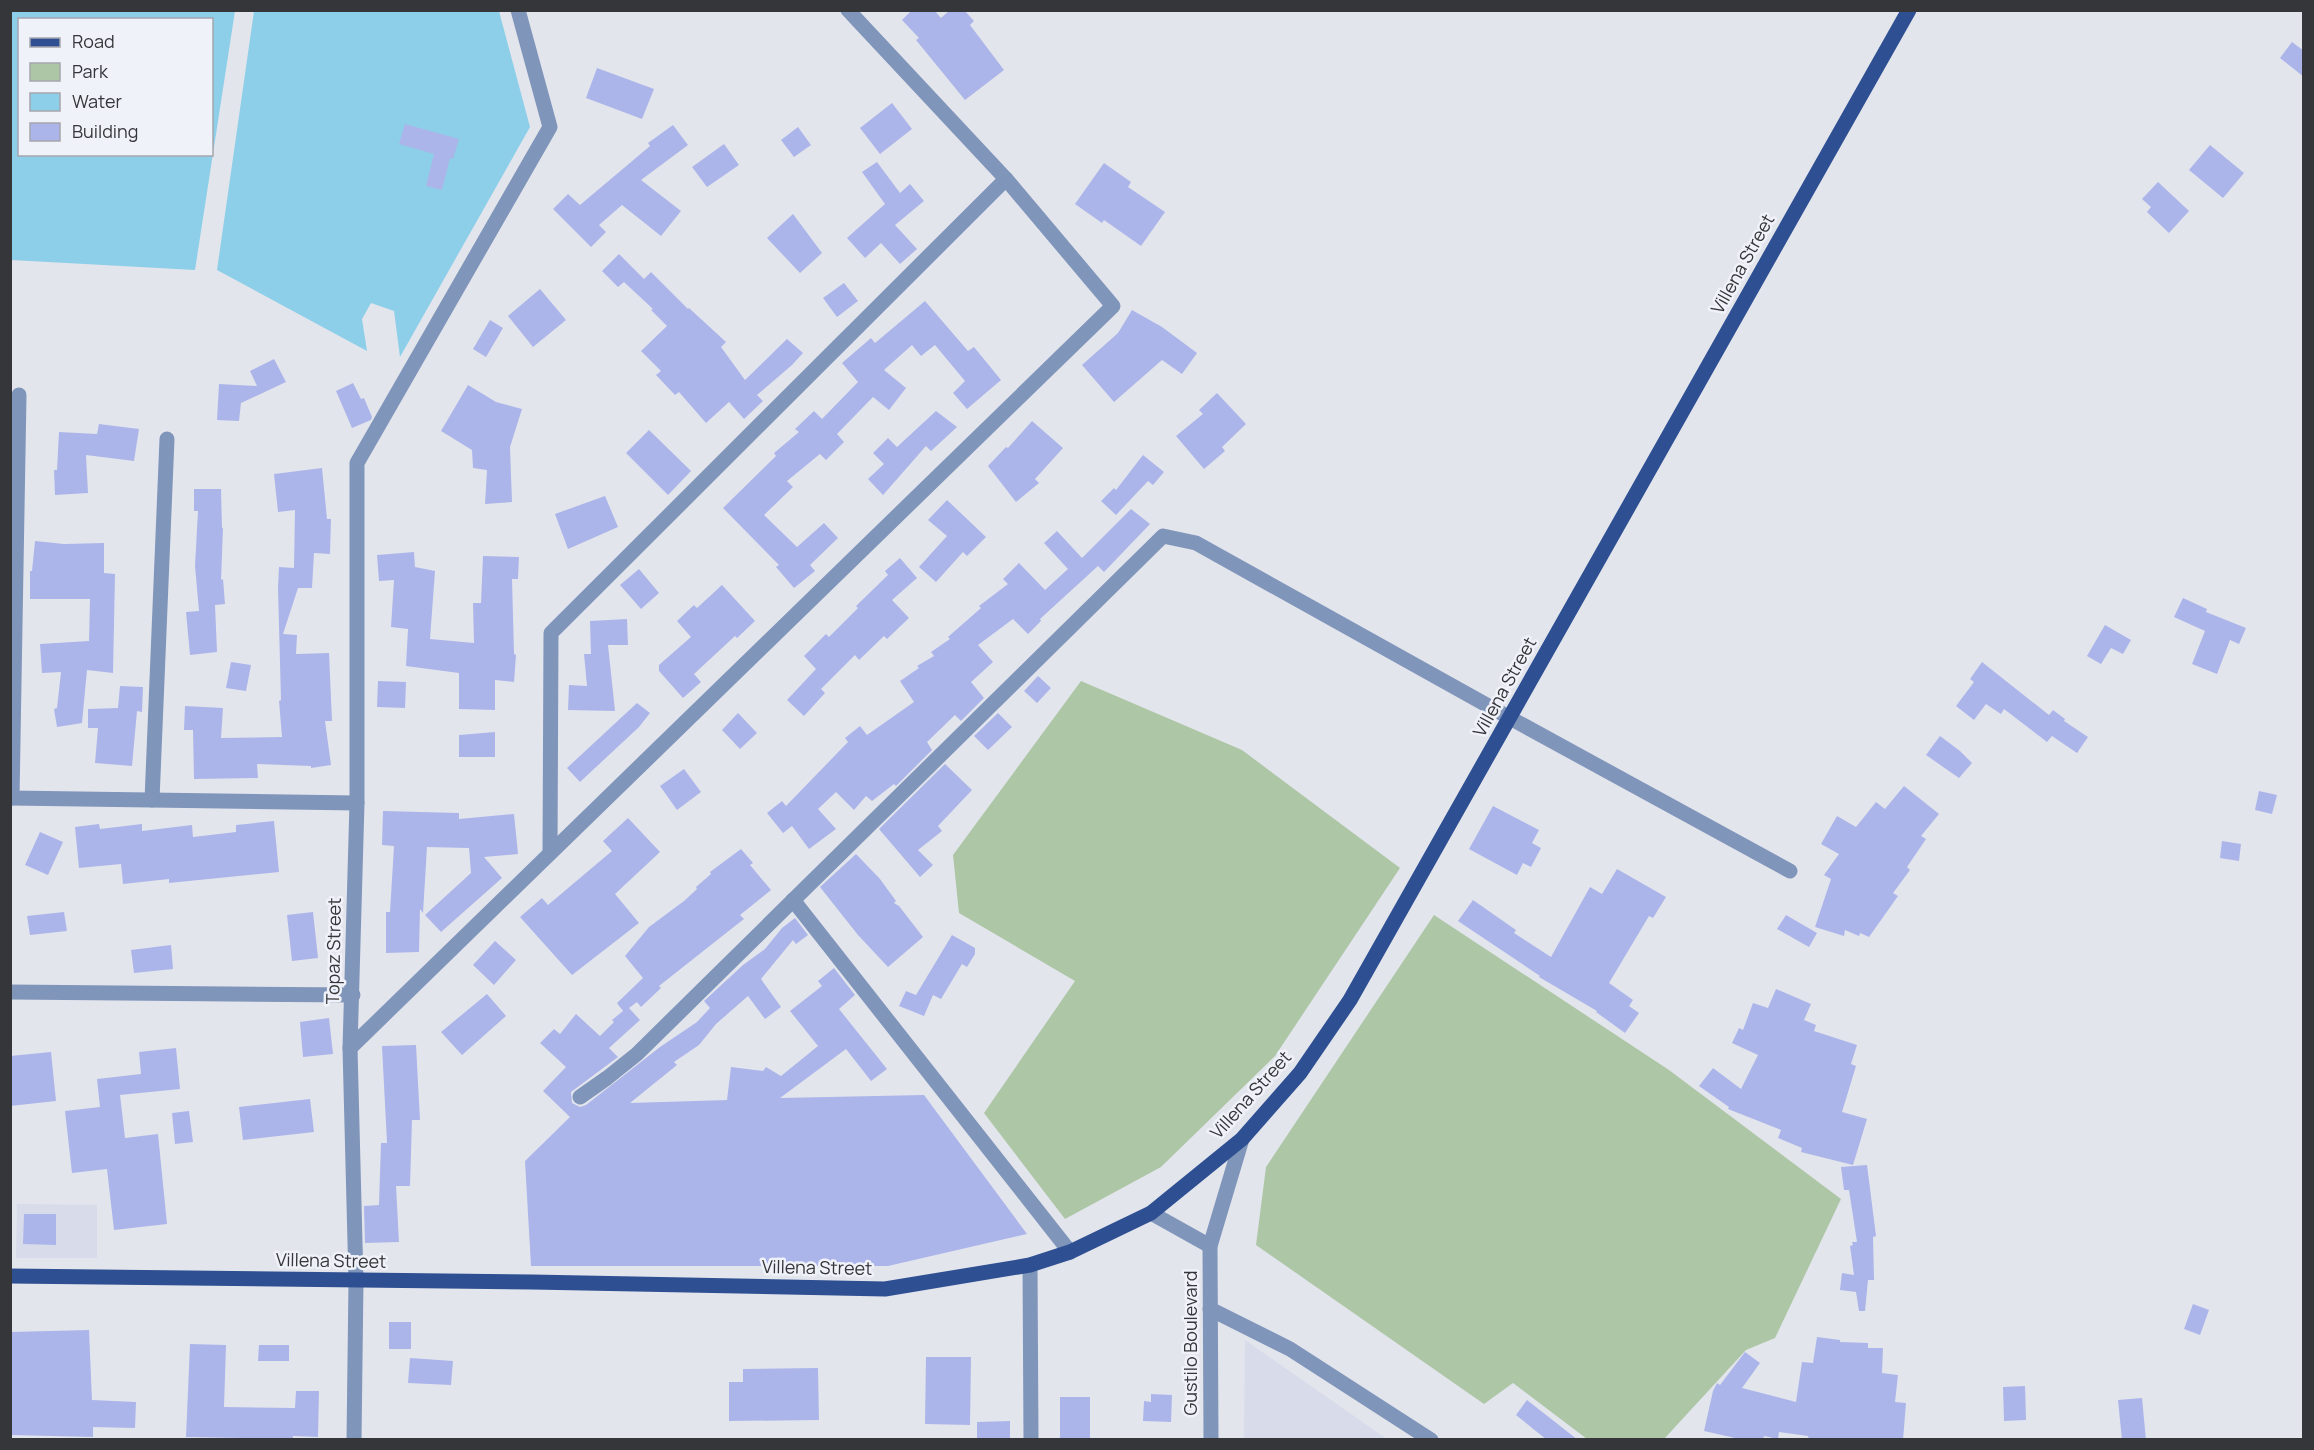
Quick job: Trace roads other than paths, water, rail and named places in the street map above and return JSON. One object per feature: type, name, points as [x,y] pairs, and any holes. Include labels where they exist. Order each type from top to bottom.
[{"type":"main road","name":"Villena Street","points":[[10,1276],[544,1282],[885,1289],[1030,1266],[1070,1252],[1151,1214],[1242,1139],[1300,1072],[1350,1000],[1909,10]]},
{"type":"street","name":"Topaz Street","points":[[354,1440],[357,1281],[350,1048],[357,803],[357,463],[549,127],[518,10]]},
{"type":"street","points":[[350,1048],[1113,306],[1006,179],[848,10]]},
{"type":"street","points":[[550,853],[551,633],[1006,179]]},
{"type":"street","points":[[19,395],[11,798],[357,803]]},
{"type":"street","points":[[152,800],[167,439]]},
{"type":"street","points":[[580,1097],[637,1054],[1163,536],[1196,543],[1790,871]]},
{"type":"street","points":[[793,900],[1070,1252]]},
{"type":"street","points":[[10,992],[353,995]]},
{"type":"street","name":"Gustilo Boulevard","points":[[1211,1440],[1210,1246],[1242,1139]]},
{"type":"street","name":"Gustilo Boulevard","points":[[1151,1214],[1210,1246]]},
{"type":"street","points":[[1030,1266],[1031,1440]]},
{"type":"street","points":[[1210,1310],[1290,1349],[1431,1440]]},
{"type":"water","points":[[10,11],[235,11],[213,153],[213,18],[18,18],[18,156],[213,156],[195,270],[11,260]]},
{"type":"water","points":[[254,11],[499,11],[530,127],[400,357],[394,311],[371,303],[362,319],[367,351],[217,270]]}]
